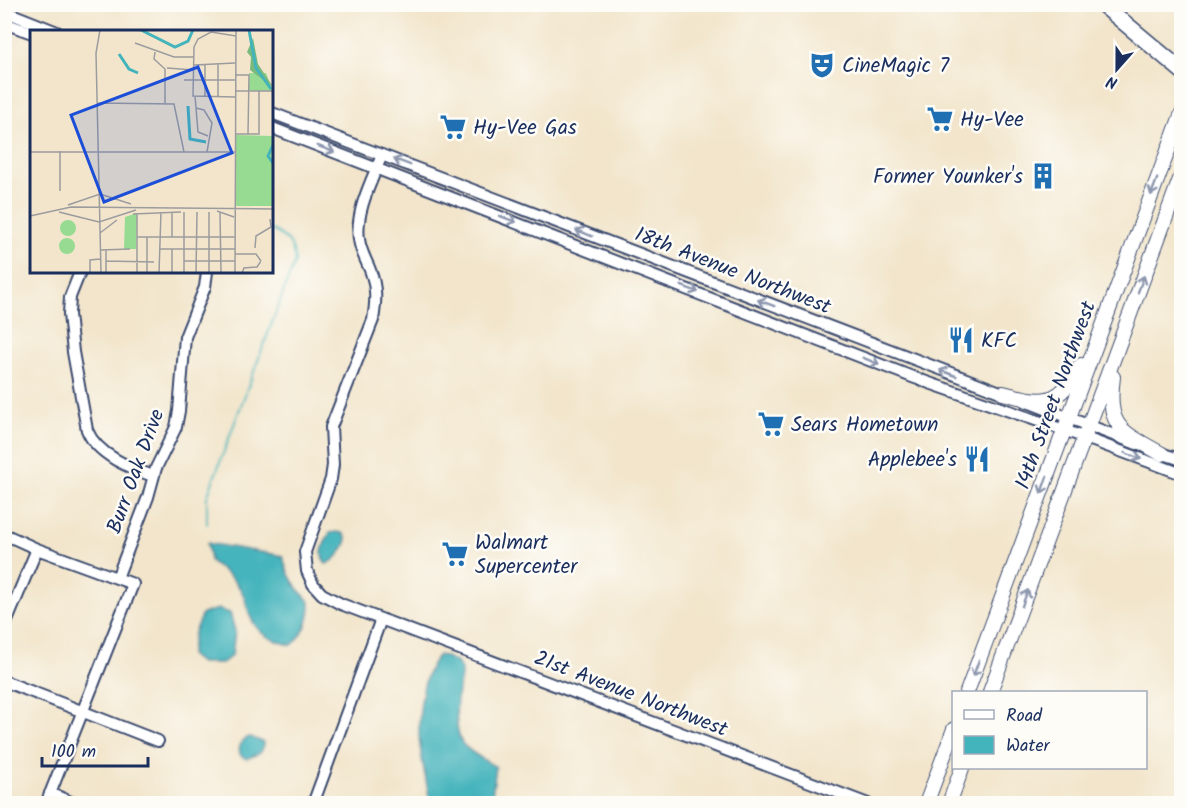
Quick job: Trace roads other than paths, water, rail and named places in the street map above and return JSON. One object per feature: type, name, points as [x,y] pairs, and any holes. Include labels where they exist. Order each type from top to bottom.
[{"type":"highway","points":[[1102,4],[1167,61],[1182,71]]},
{"type":"main road","name":"14th Street Northwest","points":[[968,691],[1182,113]]},
{"type":"main road","name":"14th Street Northwest","points":[[991,691],[1182,174]]},
{"type":"main road","points":[[1003,393],[1030,400],[1044,400],[1056,397],[1066,390],[1109,310]]},
{"type":"main road","points":[[1128,318],[1113,374],[1112,413],[1117,424],[1125,433],[1162,454]]},
{"type":"main road","points":[[926,804],[952,734]]},
{"type":"main road","points":[[949,804],[962,769]]},
{"type":"street","points":[[4,11],[52,30]]},
{"type":"street","points":[[4,23],[30,32]]},
{"type":"street","name":"18th Avenue Northwest","points":[[273,112],[1003,393],[1067,424]]},
{"type":"street","name":"18th Avenue Northwest","points":[[273,128],[915,378],[1181,460]]},
{"type":"street","name":"21st Avenue Northwest","points":[[382,155],[363,208],[358,240],[373,278],[376,302],[372,320],[331,427],[332,479],[307,545],[305,560],[310,580],[322,594],[341,604],[868,804]]},
{"type":"street","points":[[80,273],[70,297],[69,314],[73,352],[87,430],[92,440],[104,451],[131,467],[153,476]]},
{"type":"street","name":"Burr Oak Drive","points":[[117,578],[148,497],[153,476],[176,427],[185,337],[206,287],[207,273]]},
{"type":"street","name":"18th Avenue Northwest","points":[[1086,431],[1181,474]]},
{"type":"street","points":[[4,534],[37,549],[133,584],[48,798],[75,804]]},
{"type":"street","points":[[4,628],[37,549]]},
{"type":"street","points":[[313,804],[381,619]]},
{"type":"street","points":[[4,681],[158,741]]},
{"type":"water","points":[[330,533],[343,533],[347,539],[346,543],[337,557],[326,564],[322,557],[324,545]]},
{"type":"water","points":[[207,543],[283,556],[293,581],[310,602],[306,626],[292,645],[271,639],[260,631],[252,620],[238,586],[210,561]]},
{"type":"water","points":[[218,609],[230,613],[235,631],[232,655],[223,663],[200,663],[190,655],[194,632],[202,614]]},
{"type":"water","points":[[439,655],[455,662],[461,670],[456,714],[458,733],[462,743],[473,753],[496,767],[491,803],[430,803],[420,743],[420,714],[425,681],[433,662]]},
{"type":"water","points":[[250,737],[263,742],[264,745],[260,753],[247,759],[241,756],[240,747],[244,740]]},
{"type":"waterway","points":[[207,524],[207,497],[295,261],[293,250],[288,242],[273,231]]},
{"type":"place","name":"CineMagic 7","points":[[822,65]]},
{"type":"place","name":"Hy-Vee","points":[[940,119]]},
{"type":"place","name":"Hy-Vee Gas","points":[[453,127]]},
{"type":"place","name":"Former Younker's","points":[[1043,176]]},
{"type":"place","name":"KFC","points":[[961,340]]},
{"type":"place","name":"Sears Hometown","points":[[771,424]]},
{"type":"place","name":"Applebee's","points":[[977,459]]},
{"type":"place","name":"Walmart Supercenter","points":[[455,554]]}]
